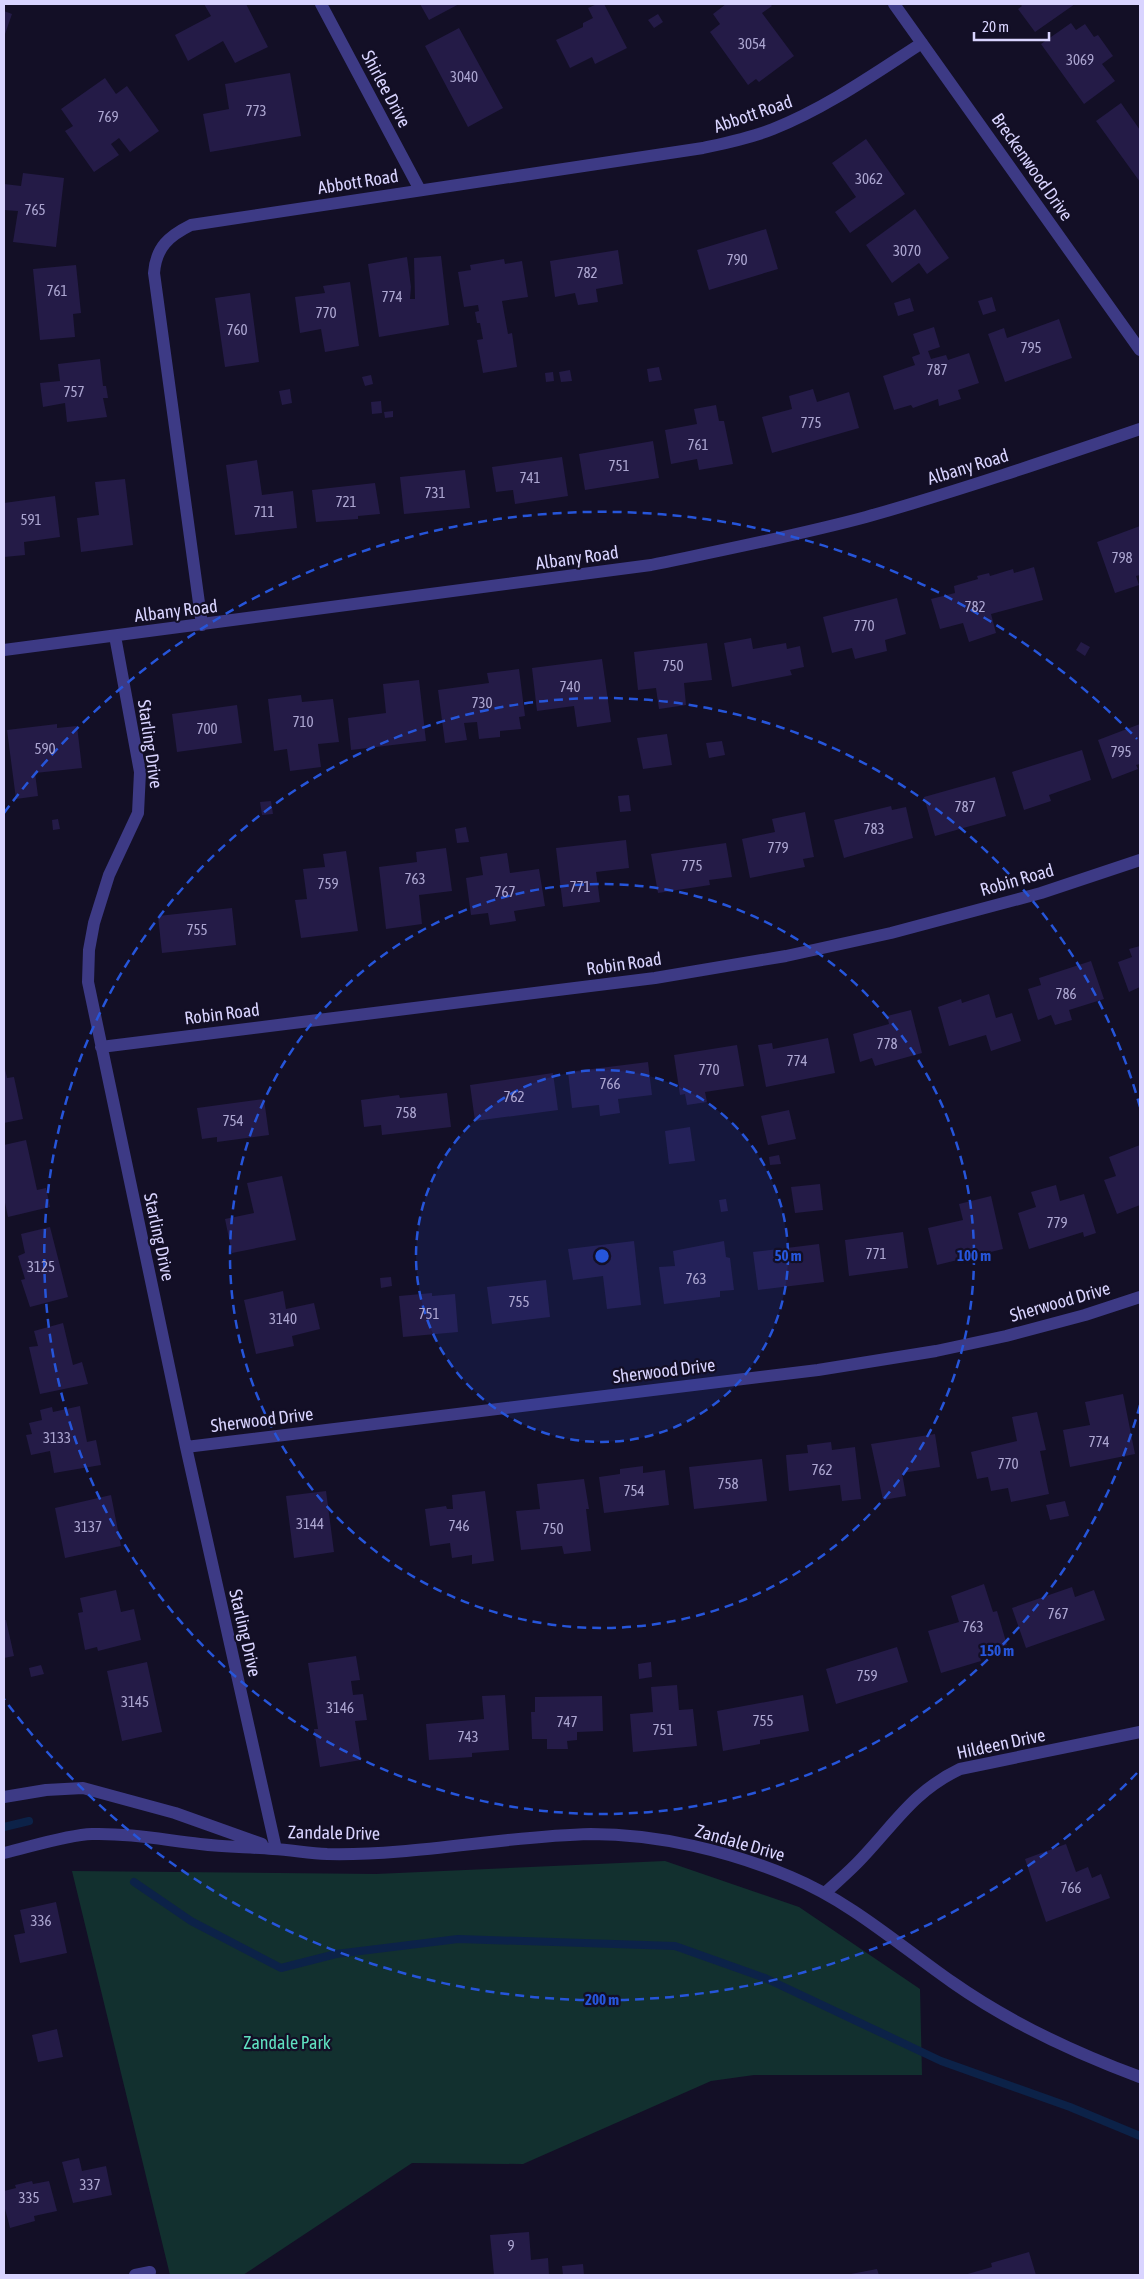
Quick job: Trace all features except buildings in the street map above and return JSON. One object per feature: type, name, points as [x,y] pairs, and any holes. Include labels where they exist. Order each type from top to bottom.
[{"type":"street","name":"Shirlee Drive","points":[[321,4],[420,190]]},
{"type":"street","name":"Breckenwood Drive","points":[[894,4],[1140,350]]},
{"type":"street","name":"Abbott Road","points":[[202,625],[154,273],[159,249],[176,232],[191,224],[703,148],[739,140],[772,130],[805,115],[834,99],[922,43]]},
{"type":"street","name":"Albany Road","points":[[4,650],[584,576],[651,565],[744,546],[865,517],[996,478],[1140,429]]},
{"type":"street","name":"Starling Drive","points":[[115,636],[140,772],[140,792],[134,824],[101,896],[89,950],[88,982],[186,1447],[276,1849]]},
{"type":"street","name":"Robin Road","points":[[101,1046],[655,978],[786,956],[891,933],[1022,898],[1140,860]]},
{"type":"street","name":"Sherwood Drive","points":[[186,1447],[828,1368],[1006,1336],[1085,1315],[1140,1297]]},
{"type":"street","name":"Hildeen Drive","points":[[826,1892],[861,1859],[925,1789],[941,1778],[960,1769],[1140,1732]]},
{"type":"street","name":"Zandale Drive","points":[[4,1797],[46,1790],[83,1788],[175,1813],[276,1849]]},
{"type":"street","name":"Zandale Drive","points":[[4,1853],[90,1834],[140,1836],[204,1845],[322,1854],[377,1852],[589,1834],[627,1835],[665,1841],[758,1864],[826,1892],[853,1909],[952,1982],[988,2005],[1038,2032],[1112,2066],[1140,2076]]},
{"type":"street","points":[[135,2275],[150,2272]]},
{"type":"green space","name":"Zandale Park","points":[[665,1861],[799,1907],[920,1989],[922,2075],[754,2075],[711,2081],[523,2164],[412,2163],[243,2275],[170,2275],[72,1871],[376,1874]]},
{"type":"waterway","points":[[4,1827],[29,1821]]},
{"type":"waterway","points":[[134,1882],[191,1921],[281,1968],[336,1954],[458,1939],[675,1946],[765,1978],[941,2061],[1070,2107],[1140,2136]]}]
